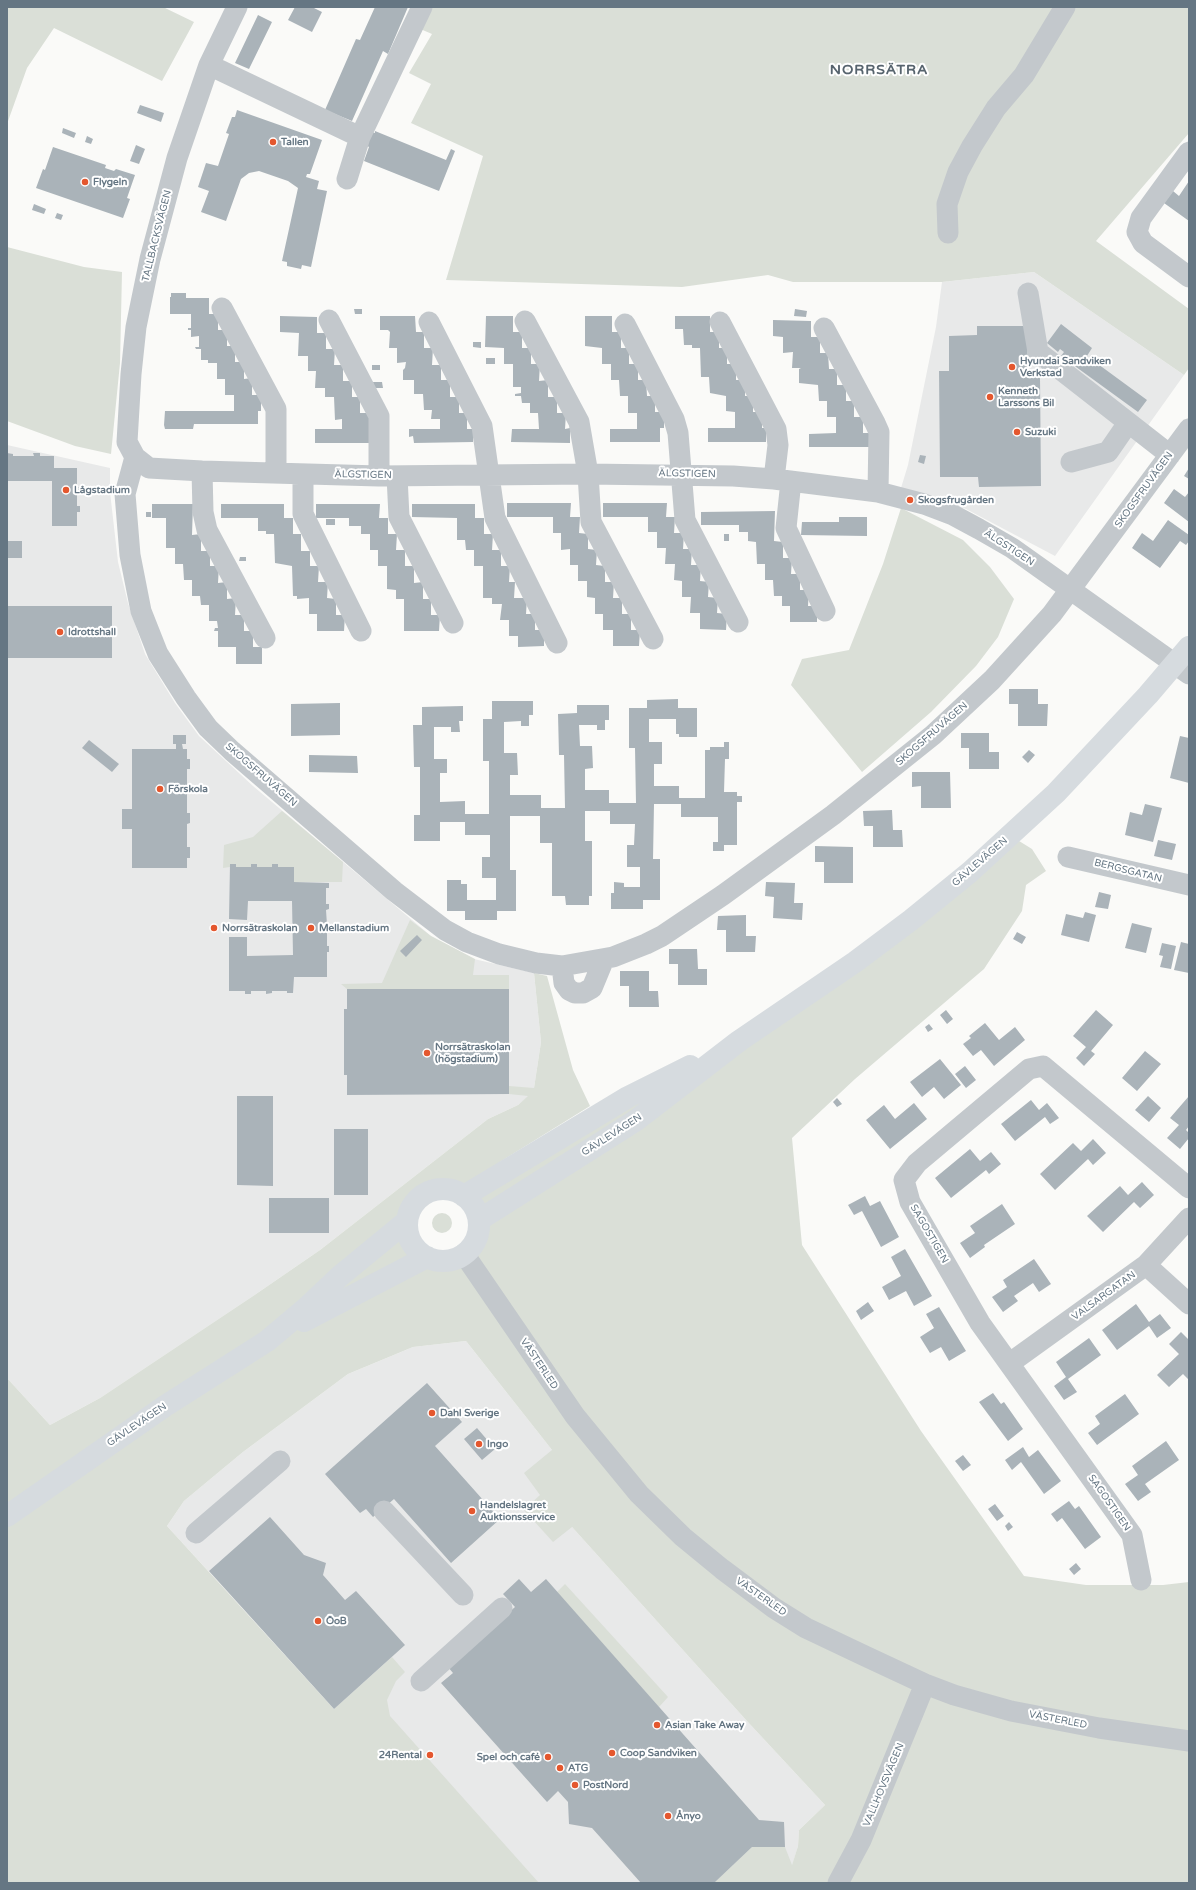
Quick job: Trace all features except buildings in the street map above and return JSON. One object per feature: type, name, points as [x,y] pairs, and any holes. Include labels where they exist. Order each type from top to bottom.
[{"type":"main road","name":"GÄVLEVÄGEN","points":[[479,1220],[635,1121],[739,1041],[861,958],[970,872],[1065,784],[1182,669],[1189,647]]},
{"type":"main road","name":"GÄVLEVÄGEN","points":[[269,1339],[305,1310],[340,1276],[407,1221],[411,1207],[420,1197],[429,1192],[441,1189],[453,1190],[464,1196],[628,1098],[739,1041]]},
{"type":"main road","points":[[407,1221],[407,1231],[418,1251],[427,1257],[446,1261],[456,1258],[464,1254],[471,1247],[476,1238],[479,1220],[471,1202],[464,1196]]},
{"type":"main road","name":"GÄVLEVÄGEN","points":[[7,1516],[165,1406],[269,1339],[427,1257]]},
{"type":"street","name":"TALLBACKSVÄGEN","points":[[142,462],[128,442],[127,425],[136,327],[150,259],[177,158],[209,65],[237,7]]},
{"type":"street","points":[[347,179],[360,137],[422,7]]},
{"type":"street","points":[[948,233],[948,204],[958,172],[992,114],[1024,75],[1065,7]]},
{"type":"street","points":[[209,65],[360,137]]},
{"type":"street","points":[[1189,152],[1141,218],[1137,232],[1143,243],[1189,277]]},
{"type":"street","points":[[1028,293],[1038,352],[1170,455]]},
{"type":"street","points":[[222,308],[276,409],[276,473]]},
{"type":"street","points":[[329,320],[379,416],[388,476],[399,518],[453,623]]},
{"type":"street","points":[[525,321],[579,422],[588,474],[591,522],[653,639]]},
{"type":"street","points":[[429,322],[482,426],[495,518],[557,643]]},
{"type":"street","points":[[720,322],[776,429],[786,528],[825,611]]},
{"type":"street","points":[[624,324],[674,419],[678,433],[685,520],[738,622]]},
{"type":"street","points":[[824,328],[879,432],[878,492]]},
{"type":"street","points":[[1071,462],[1108,452],[1128,423]]},
{"type":"street","name":"SKOGSFRUVÄGEN","points":[[142,462],[124,494],[130,555],[141,611],[158,654],[186,698],[208,728],[232,751],[389,887],[416,910],[445,930],[467,942],[499,954],[536,963],[562,966],[604,959],[646,944],[662,936],[723,895],[856,799],[933,735],[992,680],[1042,625],[1070,590],[1189,429]]},
{"type":"street","name":"ÄLGSTIGEN","points":[[142,462],[202,471],[303,475],[490,476],[682,474],[782,480],[878,492],[910,500],[953,515],[1012,548],[1182,669]]},
{"type":"street","points":[[202,471],[203,512],[207,530],[265,638]]},
{"type":"street","points":[[303,475],[303,514],[361,631]]},
{"type":"street","name":"BERGSGATAN","points":[[1068,857],[1189,885]]},
{"type":"street","points":[[562,966],[564,983],[569,990],[575,993],[583,993],[592,988],[604,959]]},
{"type":"street","name":"SAGOSTIGEN","points":[[1141,1580],[1132,1535],[980,1323],[910,1202],[904,1180],[917,1162],[1029,1069],[1043,1066],[1189,1188]]},
{"type":"street","name":"VALSARGATAN","points":[[1010,1363],[1146,1265],[1189,1218]]},
{"type":"street","name":"VÄSTERLED","points":[[464,1254],[575,1416],[639,1494],[683,1537],[751,1592],[806,1628],[925,1684],[954,1695],[1011,1711],[1099,1728],[1189,1741]]},
{"type":"street","points":[[1146,1265],[1189,1304]]},
{"type":"street","points":[[196,1533],[280,1461]]},
{"type":"street","points":[[384,1511],[463,1595]]},
{"type":"street","points":[[421,1681],[502,1608]]},
{"type":"street","name":"VALLHOVSVÄGEN","points":[[838,1883],[861,1840],[925,1684]]},
{"type":"shaded area","points":[[7,7],[163,7],[194,22],[162,81],[54,28],[27,68],[7,124]]},
{"type":"shaded area","points":[[428,7],[1189,7],[1189,133],[1096,241],[1189,309],[1189,368],[1184,375],[1034,272],[942,282],[793,282],[768,275],[682,287],[446,280],[483,156],[411,123],[431,84],[409,73],[432,34],[418,28]]},
{"type":"shaded area","points":[[7,247],[84,267],[122,272],[120,363],[111,454],[75,446],[7,421]]},
{"type":"shaded area","points":[[1034,272],[1184,375],[1055,556],[966,509],[901,488],[908,465],[936,327],[942,282]]},
{"type":"shaded area","name":"Norrsätraskolan","points":[[7,445],[110,468],[110,492],[118,562],[128,603],[145,654],[175,703],[199,736],[253,786],[431,936],[474,959],[534,973],[541,1042],[534,1088],[529,1096],[518,1105],[488,1119],[320,1250],[256,1294],[100,1398],[50,1425],[7,1378]]},
{"type":"shaded area","points":[[901,508],[963,540],[990,567],[1014,599],[998,637],[976,666],[931,712],[862,772],[791,685],[802,659],[849,650],[883,564]]},
{"type":"shaded area","points":[[282,811],[343,862],[342,882],[294,882],[278,867],[272,864],[272,867],[257,867],[251,864],[251,867],[236,867],[230,864],[230,867],[223,868],[224,845],[253,837]]},
{"type":"shaded area","points":[[1011,836],[1032,849],[1046,871],[1026,885],[1022,911],[984,969],[855,1079],[792,1138],[802,1245],[921,1431],[1024,1576],[1086,1585],[1163,1585],[1189,1582],[1189,1883],[714,1883],[752,1847],[785,1847],[792,1865],[798,1846],[799,1830],[825,1805],[746,1720],[572,1527],[553,1542],[524,1510],[540,1495],[524,1473],[552,1450],[466,1341],[413,1347],[348,1374],[243,1452],[184,1501],[167,1526],[334,1709],[392,1657],[405,1672],[396,1681],[387,1700],[390,1716],[539,1883],[7,1883],[7,1378],[50,1425],[100,1398],[256,1294],[320,1250],[488,1119],[518,1105],[528,1096],[509,1094],[509,1086],[534,1088],[541,1042],[534,973],[547,976],[573,1070],[590,1106],[495,1165],[739,1041]],"holes":[[[441,1189],[453,1190],[471,1202],[476,1210],[479,1230],[471,1247],[456,1258],[446,1261],[436,1260],[418,1251],[407,1231],[407,1221],[411,1207],[420,1197],[429,1192]]]},
{"type":"shaded area","points":[[410,920],[431,936],[475,959],[473,975],[509,975],[509,989],[347,989],[341,984],[382,983]]},
{"type":"shaded area","points":[[438,1213],[446,1213],[452,1219],[452,1227],[446,1233],[438,1233],[432,1227],[432,1219]]},
{"type":"shaded area","points":[[466,1341],[552,1450],[572,1527],[746,1720],[825,1805],[799,1830],[798,1846],[792,1866],[780,1883],[494,1883],[167,1526],[184,1501],[243,1452],[348,1374],[413,1347]]},
{"type":"shaded area","points":[[565,1584],[668,1697],[659,1707],[557,1592]]},
{"type":"place","name":"Tallen","points":[[273,142]]},
{"type":"place","name":"Flygeln","points":[[85,182]]},
{"type":"place","name":"Hyundai Sandviken Verkstad","points":[[1012,367]]},
{"type":"place","name":"Kenneth Larssons Bil","points":[[990,397]]},
{"type":"place","name":"Suzuki","points":[[1017,432]]},
{"type":"place","name":"Lågstadium","points":[[66,490]]},
{"type":"place","name":"Skogsfrugården","points":[[910,500]]},
{"type":"place","name":"Idrottshall","points":[[60,632]]},
{"type":"place","name":"Förskola","points":[[160,789]]},
{"type":"place","name":"Norrsätraskolan","points":[[214,928]]},
{"type":"place","name":"Mellanstadium","points":[[311,928]]},
{"type":"place","name":"Norrsätraskolan (högstadium)","points":[[427,1053]]},
{"type":"place","name":"Dahl Sverige","points":[[432,1413]]},
{"type":"place","name":"Ingo","points":[[479,1444]]},
{"type":"place","name":"Handelslagret Auktionsservice","points":[[472,1511]]},
{"type":"place","name":"ÖoB","points":[[318,1621]]},
{"type":"place","name":"Asian Take Away","points":[[657,1725]]},
{"type":"place","name":"Coop Sandviken","points":[[612,1753]]},
{"type":"place","name":"24Rental","points":[[430,1755]]},
{"type":"place","name":"Spel och café","points":[[548,1757]]},
{"type":"place","name":"ATG","points":[[560,1768]]},
{"type":"place","name":"PostNord","points":[[575,1785]]},
{"type":"place","name":"Ånyo","points":[[668,1816]]},
{"type":"district","name":"NORRSÄTRA","points":[[879,70]]}]
